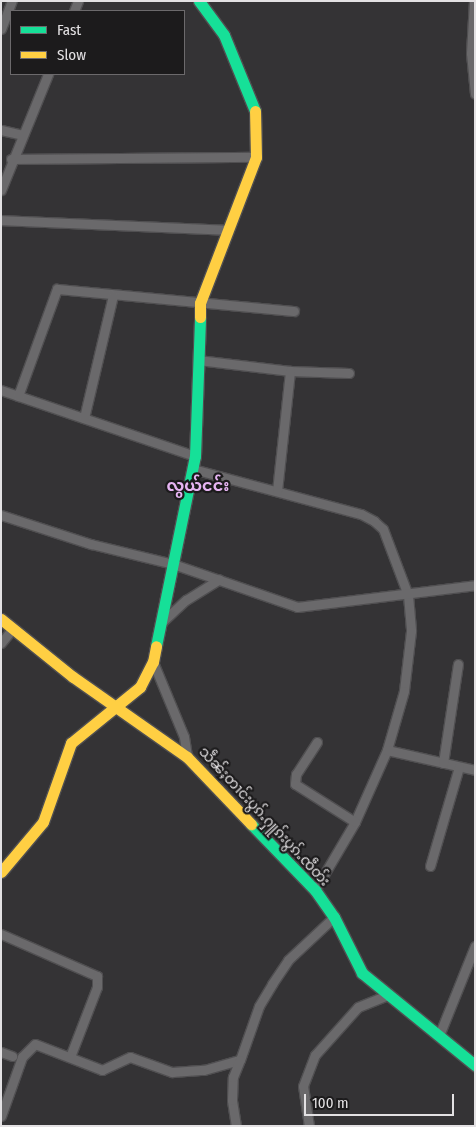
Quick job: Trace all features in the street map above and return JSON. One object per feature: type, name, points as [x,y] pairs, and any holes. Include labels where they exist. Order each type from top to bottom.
[{"type":"street","points":[[1,28],[12,1]]},
{"type":"street","points":[[1,872],[43,822],[71,743],[140,687],[153,662],[195,456],[200,303],[256,157],[255,106],[224,35],[199,1]]},
{"type":"street","points":[[474,1],[471,53],[475,94]]},
{"type":"street","points":[[1,190],[11,159],[48,75]]},
{"type":"street","points":[[1,130],[22,135]]},
{"type":"street","points":[[11,159],[256,157]]},
{"type":"street","points":[[1,220],[227,230]]},
{"type":"street","points":[[18,396],[57,289],[294,311]]},
{"type":"street","points":[[84,418],[113,295]]},
{"type":"street","points":[[198,360],[290,371],[349,373]]},
{"type":"street","points":[[277,491],[290,371]]},
{"type":"street","points":[[1,390],[195,456]]},
{"type":"street","points":[[193,469],[361,514],[374,521],[383,529],[408,595],[411,631],[404,691],[387,750],[355,822],[315,890]]},
{"type":"street","points":[[1,516],[91,544],[173,564],[297,607],[408,595],[475,585]]},
{"type":"street","points":[[161,623],[186,600],[219,579]]},
{"type":"street","name":"သဵၼ်ႈတၢင်းပွၵ်ႉႁူၵ်းပွၵ်ႉၸဵတ်း","points":[[1,619],[114,707],[187,757],[315,890],[334,917],[362,973],[440,1033],[475,1065]]},
{"type":"street","points":[[1,643],[13,628]]},
{"type":"street","points":[[153,662],[184,736],[187,757]]},
{"type":"street","points":[[442,763],[458,664]]},
{"type":"street","points":[[317,742],[296,774],[295,784],[355,822]]},
{"type":"street","points":[[387,750],[475,770]]},
{"type":"street","points":[[430,866],[460,767]]},
{"type":"street","points":[[236,1126],[232,1100],[233,1077],[259,1006],[288,960],[334,917]]},
{"type":"street","points":[[1,934],[97,976],[97,987],[70,1057]]},
{"type":"street","points":[[440,1033],[475,946]]},
{"type":"street","points":[[309,1126],[303,1086],[315,1055],[358,1007],[388,994]]},
{"type":"street","points":[[1,1116],[22,1057],[30,1046],[41,1045],[102,1070],[130,1057],[172,1072],[204,1070],[240,1060]]},
{"type":"street","points":[[1,1052],[12,1056]]},
{"type":"traffic: fast","points":[[199,1],[224,35],[255,111]]},
{"type":"traffic: fast","points":[[156,646],[195,456],[200,317]]},
{"type":"traffic: fast","points":[[251,824],[315,890],[334,917],[362,973],[475,1065]]},
{"type":"traffic: slow","points":[[200,317],[200,303],[256,157],[255,111]]},
{"type":"traffic: slow","points":[[1,619],[73,677],[187,757],[251,824]]},
{"type":"traffic: slow","points":[[1,872],[43,822],[71,743],[140,687],[153,662],[156,646]]},
{"type":"district","name":"လွယ်ငင်း","points":[[198,486]]}]
